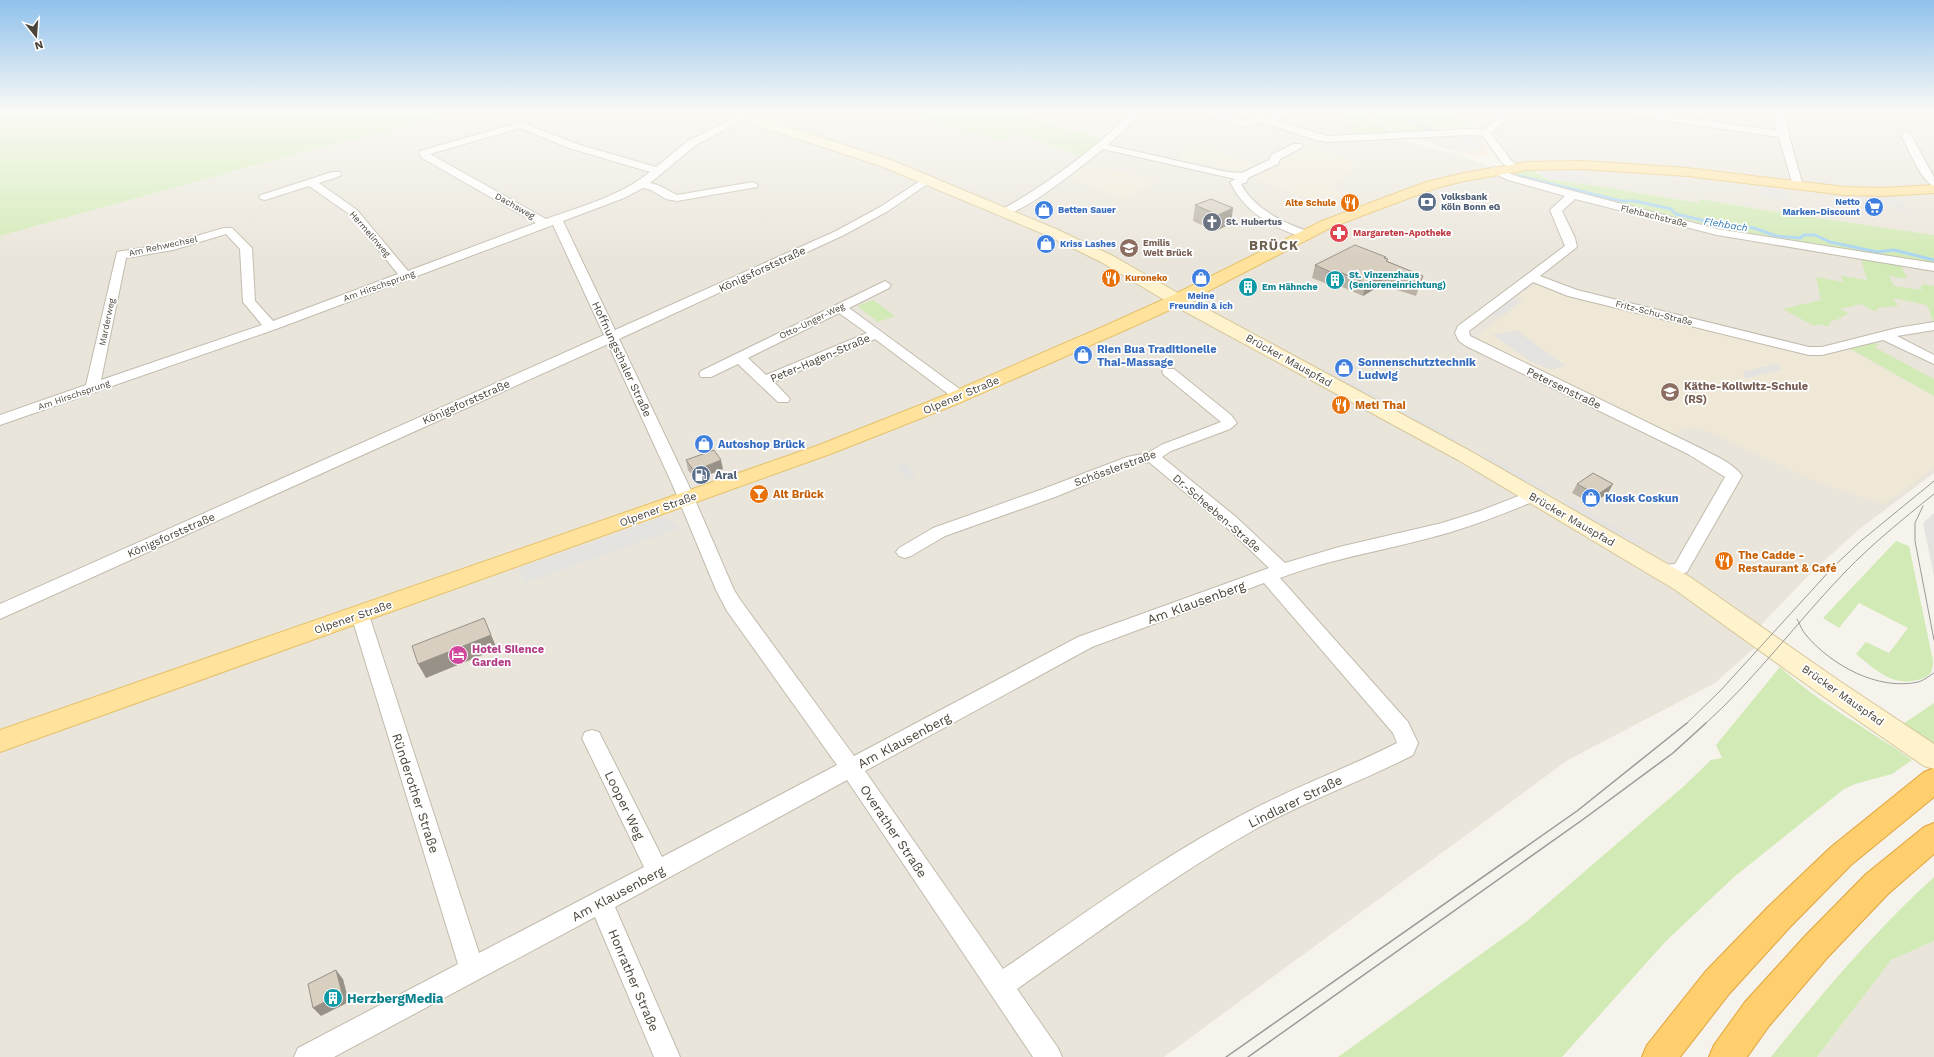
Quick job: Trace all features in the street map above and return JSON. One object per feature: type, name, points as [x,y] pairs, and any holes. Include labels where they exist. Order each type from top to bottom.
[{"type":"highway","points":[[1659,1057],[1717,983],[1779,917],[1841,856],[1926,786]]},
{"type":"highway","points":[[1726,1057],[1757,1014],[1816,947],[1877,884],[1934,836]]},
{"type":"main road","name":"Brücker Mauspfad","points":[[880,161],[1005,212],[1067,239],[1107,259],[1177,300],[1465,456],[1531,496],[1660,570],[1719,607],[1829,687],[1934,758]]},
{"type":"main road","name":"Olpener Straße","points":[[0,741],[826,449],[960,396],[1177,300],[1327,224],[1431,185],[1513,167],[1566,164],[1697,173],[1845,191],[1883,192],[1934,189]]},
{"type":"street","name":"Dachsweg","points":[[436,161],[552,222]]},
{"type":"street","name":"Dachsweg","points":[[624,161],[657,171]]},
{"type":"street","name":"Am Hirschsprung","points":[[0,420],[271,326],[552,222],[624,194],[641,185],[670,161]]},
{"type":"street","points":[[1005,212],[1030,197],[1082,161]]},
{"type":"street","points":[[1166,161],[1235,178],[1274,161]]},
{"type":"street","points":[[1506,161],[1513,167]]},
{"type":"street","points":[[1791,161],[1798,186]]},
{"type":"street","points":[[1920,161],[1930,179],[1934,183]]},
{"type":"street","name":"Flehbachstraße","points":[[1495,170],[1512,178],[1723,234],[1934,266]]},
{"type":"street","points":[[265,197],[336,174]]},
{"type":"street","points":[[1235,178],[1238,189],[1249,203],[1285,225],[1307,234]]},
{"type":"street","name":"Königsforststraße","points":[[0,612],[611,336],[748,276],[840,233],[884,209],[927,181]]},
{"type":"street","name":"Hermelinweg","points":[[310,182],[353,212],[406,276]]},
{"type":"street","points":[[641,185],[654,187],[670,197],[677,198],[753,185]]},
{"type":"street","name":"Petersenstraße","points":[[1573,195],[1556,210],[1559,219],[1571,240],[1571,247],[1463,329],[1462,333],[1464,338],[1705,457],[1734,476],[1681,568],[1673,571],[1660,570]]},
{"type":"street","name":"Hoffnungsthaler Straße","points":[[552,222],[611,336],[686,499]]},
{"type":"street","name":"Am Rehwechsel","points":[[121,255],[173,246],[228,230],[246,248],[249,302],[271,326]]},
{"type":"street","name":"Marderweg","points":[[92,389],[121,255]]},
{"type":"street","name":"Fritz-Schu-Straße","points":[[1531,278],[1572,293],[1806,351],[1820,352],[1908,329],[1934,326]]},
{"type":"street","name":"Otto-Unger-Weg","points":[[706,374],[885,285]]},
{"type":"street","name":"Peter-Hagen-Straße","points":[[840,307],[960,396]]},
{"type":"street","name":"Peter-Hagen-Straße","points":[[764,381],[876,334]]},
{"type":"street","points":[[1885,335],[1934,360]]},
{"type":"street","points":[[739,357],[783,399]]},
{"type":"street","name":"Schösslerstraße","points":[[905,552],[939,532],[1049,493],[1133,460],[1152,457],[1166,448],[1225,426],[1229,423],[1226,418],[1169,372]]},
{"type":"street","name":"Dr.-Scheeben-Straße","points":[[1152,457],[1230,521],[1275,573]]},
{"type":"street","name":"Am Klausenberg","points":[[307,1057],[658,872],[1085,642],[1275,573],[1339,553],[1445,528],[1486,515],[1531,496]]},
{"type":"street","name":"Overather Straße","points":[[686,499],[725,590],[734,606],[851,768],[1049,1057]]},
{"type":"street","name":"Lindlarer Straße","points":[[1000,986],[1168,872],[1247,823],[1406,749],[1408,743],[1401,728],[1275,573]]},
{"type":"street","name":"Ründerother Straße","points":[[360,615],[472,970]]},
{"type":"street","name":"Looper Weg","points":[[592,738],[658,872]]},
{"type":"street","name":"Honrather Straße","points":[[601,902],[668,1057]]},
{"type":"shaded area","points":[[269,161],[1477,161],[1531,184],[1728,233],[1934,266],[1934,473],[1857,531],[1810,574],[1762,624],[1759,644],[1715,683],[1568,760],[1164,1057],[0,1057],[0,236]]},
{"type":"shaded area","points":[[1186,161],[1246,161],[1254,164],[1239,172],[1202,163]]},
{"type":"shaded area","points":[[1281,161],[1352,161],[1359,164],[1334,185],[1343,196],[1322,204],[1252,177]]},
{"type":"shaded area","points":[[1512,161],[1934,161],[1934,235],[1700,199],[1701,203],[1592,185],[1590,181],[1586,181],[1580,170],[1523,170]]},
{"type":"shaded area","points":[[1087,165],[1102,170],[1104,169],[1145,177],[1157,182],[1125,200],[1068,177]]},
{"type":"shaded area","points":[[1580,170],[1586,181],[1590,181],[1592,185],[1547,179],[1538,174],[1541,171]]},
{"type":"shaded area","points":[[1758,186],[1775,187],[1776,189],[1783,190],[1788,200],[1762,196]]},
{"type":"shaded area","points":[[1839,194],[1896,196],[1909,212],[1901,211],[1894,205],[1849,202]]},
{"type":"shaded area","name":"Käthe-Kollwitz-Schule (RS)","points":[[1536,284],[1573,297],[1806,356],[1814,357],[1848,349],[1934,396],[1934,468],[1883,504],[1817,482],[1703,429],[1695,427],[1684,428],[1673,434],[1668,434],[1482,343],[1477,338],[1524,301],[1518,296]]},
{"type":"shaded area","points":[[1512,298],[1520,301],[1499,317],[1490,313]]},
{"type":"shaded area","points":[[1516,330],[1566,366],[1552,370],[1531,362],[1492,335]]},
{"type":"shaded area","points":[[1779,363],[1781,370],[1745,379],[1743,372]]},
{"type":"shaded area","points":[[1324,368],[1456,438],[1450,442],[1318,371]]},
{"type":"shaded area","points":[[1483,453],[1550,490],[1541,496],[1476,456]]},
{"type":"shaded area","points":[[906,463],[917,476],[907,480],[896,467]]},
{"type":"shaded area","points":[[1566,499],[1641,542],[1632,549],[1557,505]]},
{"type":"shaded area","points":[[1934,513],[1934,576],[1923,523]]},
{"type":"shaded area","points":[[664,517],[680,528],[525,583],[520,573],[519,568]]},
{"type":"shaded area","points":[[1934,941],[1934,1057],[1817,1057],[1891,960]]},
{"type":"green space","points":[[0,161],[269,161],[0,236]]},
{"type":"green space","points":[[1532,170],[1547,179],[1700,203],[1700,199],[1934,235],[1934,263],[1721,230],[1576,193],[1519,176],[1511,172]]},
{"type":"green space","points":[[1861,258],[1901,265],[1907,279],[1889,276],[1894,286],[1922,290],[1920,286],[1923,286],[1922,284],[1934,286],[1934,324],[1927,305],[1893,298],[1898,306],[1876,308],[1879,310],[1874,311],[1861,304],[1840,309],[1849,314],[1829,322],[1831,325],[1825,326],[1822,324],[1814,326],[1783,309],[1821,300],[1816,277],[1843,282],[1841,276],[1867,280]]},
{"type":"green space","points":[[873,300],[895,316],[878,322],[857,306]]},
{"type":"green space","points":[[1873,342],[1879,345],[1874,347],[1934,379],[1934,396],[1849,348]]},
{"type":"green space","points":[[1896,541],[1909,546],[1933,661],[1933,668],[1929,675],[1921,679],[1911,681],[1902,681],[1886,676],[1856,654],[1866,642],[1889,653],[1908,628],[1859,603],[1839,628],[1823,618]]},
{"type":"green space","points":[[1780,667],[1811,693],[1912,760],[1892,774],[1855,784],[1844,789],[1734,877],[1666,941],[1562,1057],[1338,1057],[1527,921],[1684,786],[1711,760],[1722,758],[1716,745]]},
{"type":"green space","points":[[1934,703],[1934,745],[1903,724]]},
{"type":"green space","points":[[1934,877],[1934,941],[1891,960],[1817,1057],[1771,1057],[1849,964],[1890,919]]},
{"type":"building","points":[[1211,199],[1233,208],[1218,215],[1195,205]]},
{"type":"building","points":[[1355,245],[1386,257],[1384,258],[1388,259],[1386,261],[1423,276],[1420,283],[1384,273],[1366,283],[1337,271],[1333,273],[1315,265]]},
{"type":"building","points":[[714,450],[721,460],[694,471],[686,460]]},
{"type":"building","points":[[1593,473],[1613,484],[1597,495],[1577,484]]},
{"type":"building","points":[[484,618],[491,635],[418,664],[412,646]]},
{"type":"building","points":[[336,970],[342,993],[313,1008],[308,984]]},
{"type":"waterway","name":"Flehbach","points":[[1519,176],[1621,201],[1635,201],[1671,209],[1676,214],[1714,223],[1754,228],[1776,236],[1801,238],[1803,235],[1815,235],[1830,242],[1877,252],[1894,250],[1934,260]]},
{"type":"tram line","points":[[1686,724],[1721,690],[1834,566],[1862,540],[1934,481]]},
{"type":"tram line","points":[[1799,623],[1855,562],[1888,532],[1934,494]]},
{"type":"tram line","points":[[1923,506],[1915,523],[1915,541],[1934,640]]},
{"type":"tram line","points":[[1797,619],[1799,623]]},
{"type":"tram line","points":[[1705,724],[1742,688],[1799,623]]},
{"type":"tram line","points":[[1799,623],[1816,646],[1828,656],[1856,673],[1872,679],[1887,683],[1903,684],[1924,680],[1934,673]]},
{"type":"tram line","points":[[1226,1057],[1577,811],[1687,723]]},
{"type":"tram line","points":[[1248,1057],[1585,818],[1673,753],[1706,723]]},
{"type":"place","name":"Volksbank Köln Bonn eG","points":[[1427,202]]},
{"type":"place","name":"Alte Schule","points":[[1350,203]]},
{"type":"place","name":"Netto Marken-Discount","points":[[1874,207]]},
{"type":"place","name":"Betten Sauer","points":[[1044,210]]},
{"type":"place","name":"St. Hubertus","points":[[1212,222]]},
{"type":"place","name":"Margareten-Apotheke","points":[[1339,233]]},
{"type":"place","name":"Kriss Lashes","points":[[1046,244]]},
{"type":"place","name":"Emilis Welt Brück","points":[[1129,248]]},
{"type":"place","name":"Kuroneko","points":[[1111,278]]},
{"type":"place","name":"Meine Freundin & ich","points":[[1201,278]]},
{"type":"place","name":"St. Vinzenzhaus (Senioreneinrichtung)","points":[[1335,280]]},
{"type":"place","name":"Em Hähnche","points":[[1248,287]]},
{"type":"place","name":"Rien Bua Traditionelle Thai-Massage","points":[[1083,355]]},
{"type":"place","name":"Sonnenschutztechnik Ludwig","points":[[1344,368]]},
{"type":"place","name":"Käthe-Kollwitz-Schule (RS)","points":[[1670,392]]},
{"type":"place","name":"Meti Thai","points":[[1341,405]]},
{"type":"place","name":"Autoshop Brück","points":[[704,444]]},
{"type":"place","name":"Aral","points":[[701,475]]},
{"type":"place","name":"Alt Brück","points":[[759,494]]},
{"type":"place","name":"Kiosk Coskun","points":[[1591,498]]},
{"type":"place","name":"The Cadde - Restaurant & Café","points":[[1724,561]]},
{"type":"place","name":"Hotel Silence Garden","points":[[458,655]]},
{"type":"place","name":"HerzbergMedia","points":[[333,998]]},
{"type":"district","name":"BRÜCK","points":[[1274,245]]}]
